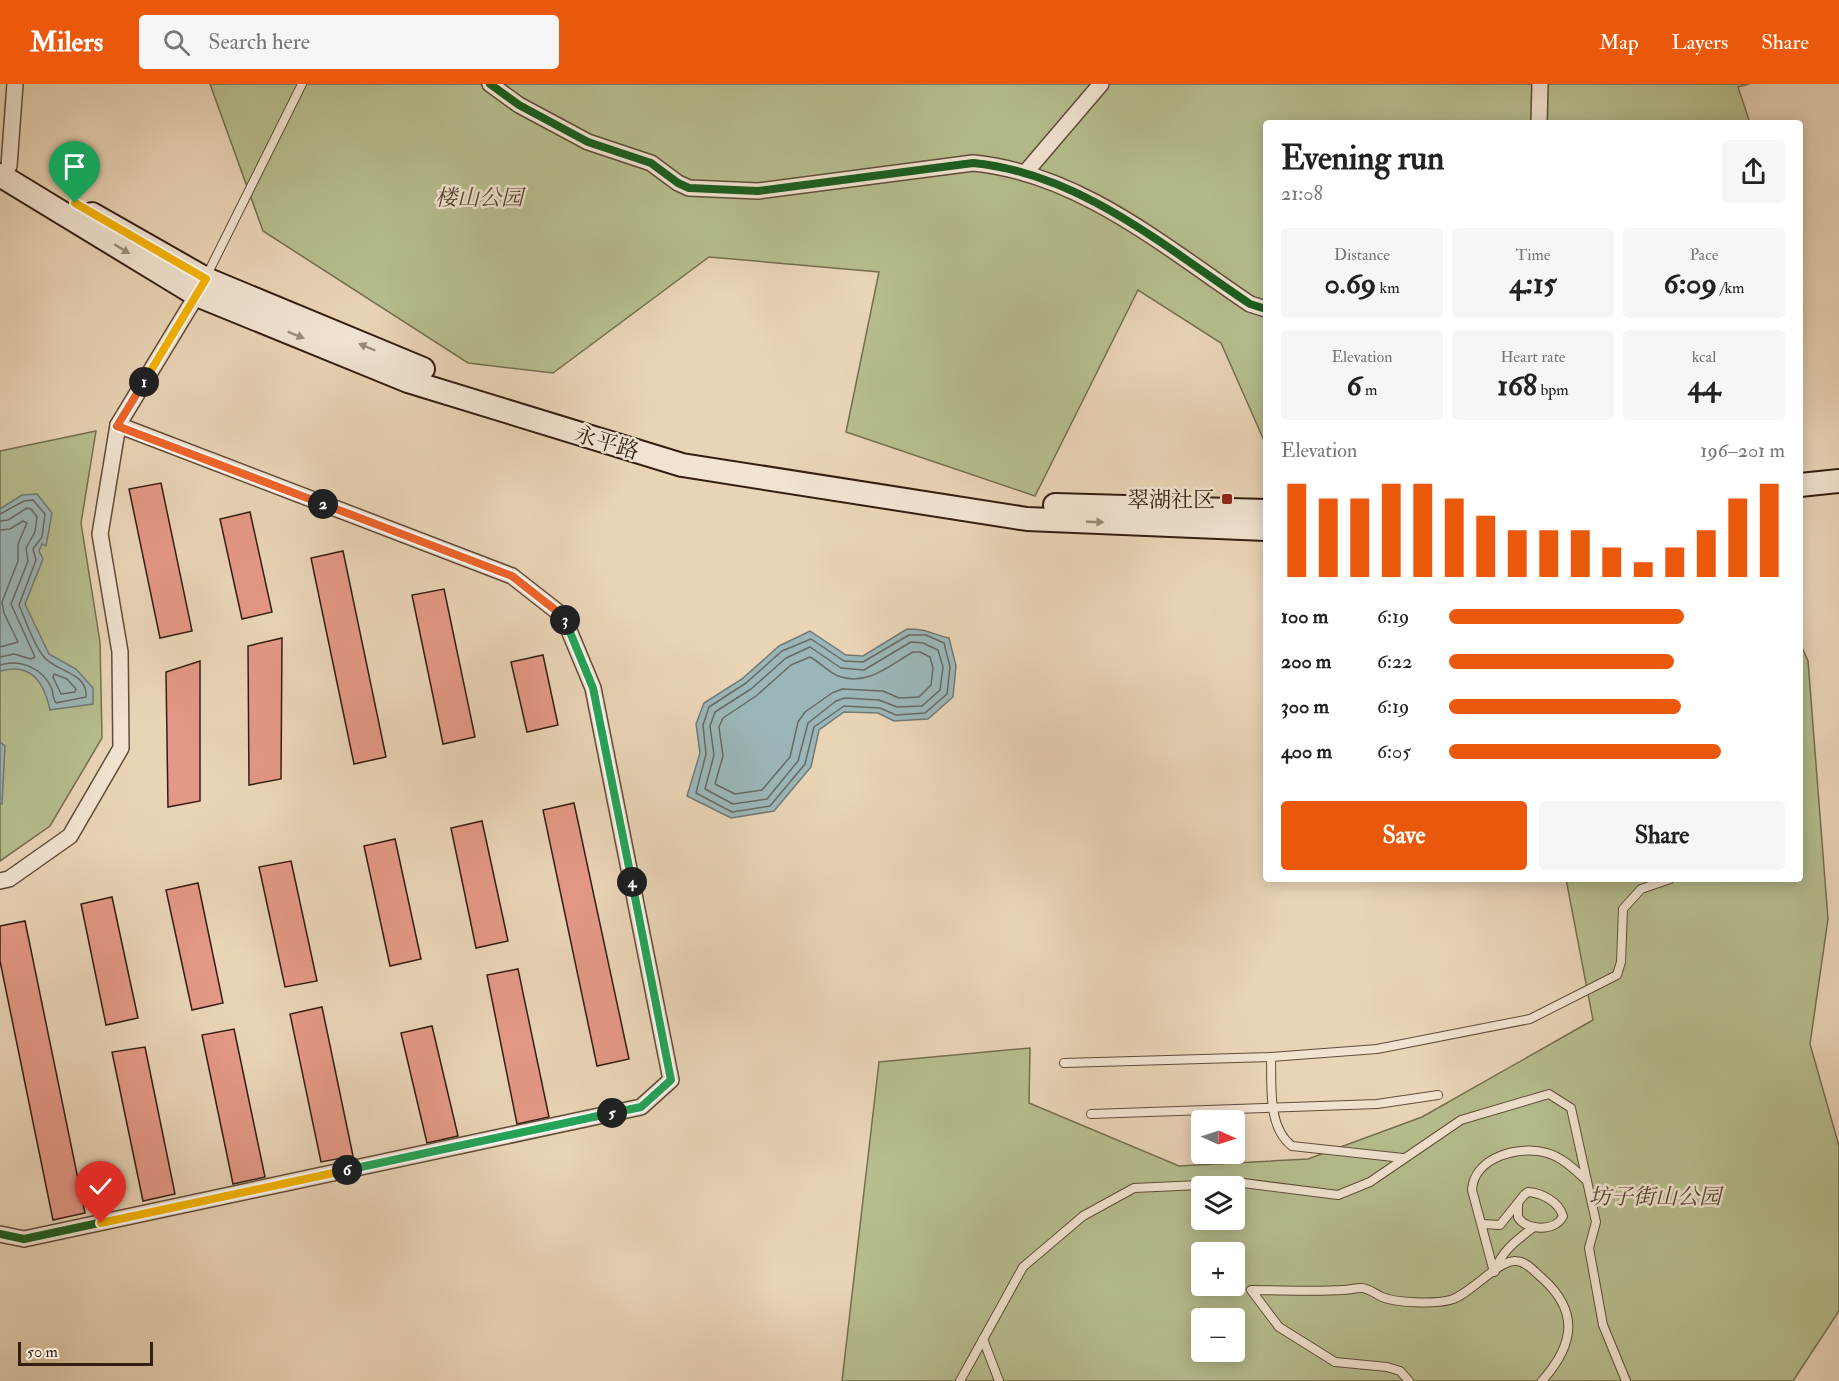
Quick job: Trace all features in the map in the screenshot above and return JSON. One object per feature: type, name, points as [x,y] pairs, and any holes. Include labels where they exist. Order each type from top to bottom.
[{"type":"main road","name":"永平路","points":[[3,167],[201,287],[408,381],[682,465],[1027,519],[1263,529]]},
{"type":"main road","name":"永平路","points":[[201,287],[413,366],[685,450],[1028,504],[1263,511]]},
{"type":"main road","points":[[1803,469],[1839,465]]},
{"type":"main road","points":[[1803,485],[1839,481]]},
{"type":"street","points":[[3,167],[15,84]]},
{"type":"street","points":[[490,84],[519,105],[588,142],[651,163],[678,183],[689,188],[758,191],[973,163],[1025,173],[1109,209],[1250,304],[1263,308]]},
{"type":"street","points":[[1025,173],[1101,84]]},
{"type":"street","points":[[1539,120],[1540,84]]},
{"type":"street","points":[[0,881],[9,879],[70,836],[121,748],[120,652],[100,534],[117,426],[201,287]]},
{"type":"street","points":[[0,1234],[24,1239],[641,1107],[671,1080],[593,688],[563,616],[512,576],[117,426]]},
{"type":"lane","points":[[201,287],[302,84]]},
{"type":"lane","points":[[1064,1062],[1271,1057],[1377,1049],[1500,1027],[1546,1013],[1617,975],[1621,962],[1623,909],[1641,889],[1662,882]]},
{"type":"lane","points":[[1271,1057],[1272,1107],[1281,1131],[1292,1146],[1403,1158]]},
{"type":"lane","points":[[960,1381],[1023,1267],[1083,1216],[1134,1188],[1243,1183],[1338,1195],[1370,1182],[1461,1120],[1549,1094],[1571,1108],[1596,1222],[1589,1248],[1604,1325],[1626,1381]]},
{"type":"lane","points":[[1091,1114],[1377,1104],[1438,1095]]},
{"type":"lane","points":[[1494,1272],[1472,1190],[1473,1179],[1490,1161],[1527,1149],[1549,1153],[1586,1180]]},
{"type":"lane","points":[[1482,1224],[1500,1225],[1524,1195],[1533,1192],[1561,1210],[1561,1220],[1556,1224],[1534,1227],[1521,1222],[1518,1217],[1518,1203]]},
{"type":"lane","points":[[1494,1272],[1498,1262],[1513,1243],[1534,1227]]},
{"type":"lane","points":[[1410,1381],[1400,1371],[1388,1367],[1335,1362],[1280,1327],[1251,1290],[1344,1290],[1363,1287],[1384,1298],[1432,1303],[1451,1300],[1466,1293],[1508,1262],[1517,1260],[1529,1266],[1563,1300],[1569,1330],[1566,1344],[1542,1381]]},
{"type":"lane","points":[[983,1339],[999,1381]]},
{"type":"green space","name":"楼山公园","points":[[210,84],[1749,84],[1738,87],[1749,120],[1263,120],[1263,438],[1221,343],[1138,290],[1035,496],[846,432],[879,272],[709,257],[553,373],[468,363],[263,231]]},
{"type":"green space","points":[[96,431],[81,523],[100,642],[102,738],[50,826],[0,861],[0,451]]},
{"type":"green space","name":"坊子街山公园","points":[[1803,650],[1808,661],[1828,919],[1810,1044],[1839,1146],[1839,1311],[1793,1381],[842,1381],[879,1062],[1030,1048],[1029,1103],[1179,1166],[1308,1159],[1422,1117],[1593,1020],[1567,882],[1803,882]]},
{"type":"water","points":[[37,494],[52,513],[46,546],[42,544],[39,551],[43,559],[25,604],[49,654],[76,669],[93,688],[93,704],[50,710],[44,691],[35,677],[20,670],[0,671],[0,509],[22,495]]},
{"type":"water","points":[[907,629],[925,631],[949,638],[956,666],[953,697],[928,719],[894,721],[878,713],[844,712],[819,730],[811,767],[774,811],[731,818],[687,796],[700,753],[696,724],[704,703],[742,679],[779,646],[810,631],[846,655],[863,656]]},
{"type":"water","points":[[0,742],[5,746],[2,804],[0,803]]},
{"type":"building","points":[[161,483],[192,631],[160,638],[129,489]]},
{"type":"building","points":[[250,512],[272,612],[242,619],[220,519]]},
{"type":"building","points":[[343,551],[386,757],[354,764],[311,558]]},
{"type":"building","points":[[444,589],[475,737],[443,744],[412,595]]},
{"type":"building","points":[[282,638],[281,779],[249,785],[248,646]]},
{"type":"building","points":[[543,655],[558,725],[527,732],[511,662]]},
{"type":"building","points":[[200,661],[200,801],[168,807],[166,672]]},
{"type":"building","points":[[574,803],[629,1059],[597,1066],[543,810]]},
{"type":"building","points":[[482,821],[508,941],[476,948],[451,828]]},
{"type":"building","points":[[395,839],[421,959],[390,966],[364,846]]},
{"type":"building","points":[[291,861],[317,981],[285,987],[259,867]]},
{"type":"building","points":[[198,883],[223,1003],[192,1010],[166,890]]},
{"type":"building","points":[[112,897],[138,1018],[106,1025],[81,904]]},
{"type":"building","points":[[25,921],[85,1213],[53,1220],[0,961],[0,926]]},
{"type":"building","points":[[518,969],[549,1117],[517,1124],[487,975]]},
{"type":"building","points":[[322,1007],[353,1156],[321,1162],[290,1014]]},
{"type":"building","points":[[432,1026],[458,1136],[427,1143],[401,1033]]},
{"type":"building","points":[[234,1029],[265,1177],[233,1184],[202,1035]]},
{"type":"building","points":[[145,1047],[175,1194],[143,1201],[112,1052]]},
{"type":"cycle path","points":[[490,84],[519,105],[588,142],[651,163],[678,183],[689,188],[758,191],[973,163],[1012,170],[1049,181],[1085,197],[1153,237],[1250,304],[1263,308]]},
{"type":"cycle path","points":[[0,1234],[24,1239],[641,1107],[671,1080],[593,688],[563,616],[512,576],[118,425]]},
{"type":"place","name":"翠湖社区","points":[[1227,499]]},
{"type":"route","points":[[75,203],[206,279],[117,426],[512,576],[563,616],[593,688],[671,1080],[641,1107],[101,1223]]}]
